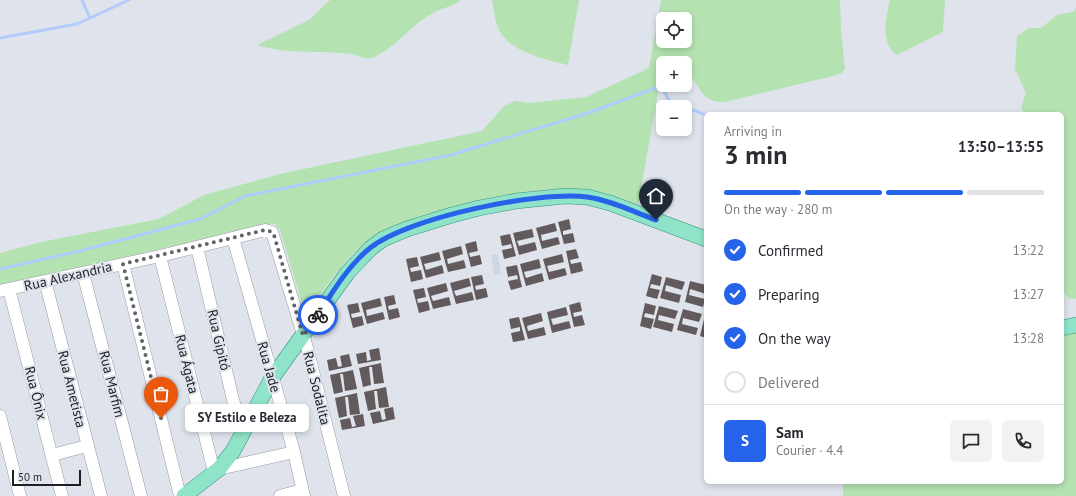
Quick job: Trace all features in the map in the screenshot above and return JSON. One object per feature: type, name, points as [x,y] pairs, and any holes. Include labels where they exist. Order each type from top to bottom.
[{"type":"main road","points":[[184,496],[216,471],[233,450],[272,378],[348,272],[371,248],[383,239],[407,229],[479,208],[523,200],[565,196],[587,197],[610,203],[704,238]]},
{"type":"main road","points":[[1064,328],[1076,325]]},
{"type":"street","name":"Rua Alexandria","points":[[4,290],[160,256],[265,230],[272,232],[274,235]]},
{"type":"street","name":"Rua Sodalita","points":[[274,235],[303,336],[344,496]]},
{"type":"street","name":"Rua Jade","points":[[233,238],[294,452],[303,493]]},
{"type":"street","name":"Rua Gipitó","points":[[197,247],[233,400],[243,434]]},
{"type":"street","name":"Rua Ágata","points":[[160,256],[216,471]]},
{"type":"street","points":[[123,264],[180,496]]},
{"type":"street","name":"Rua Marfim","points":[[83,273],[140,496]]},
{"type":"street","name":"Rua Ametista","points":[[45,281],[101,496]]},
{"type":"street","name":"Rua Ônix","points":[[4,290],[52,455],[62,496]]},
{"type":"street","points":[[0,416],[20,496]]},
{"type":"street","points":[[52,455],[87,446]]},
{"type":"street","points":[[216,471],[294,452]]},
{"type":"street","points":[[280,496],[303,493]]},
{"type":"shaded area","points":[[498,254],[501,274],[494,275],[491,255]]},
{"type":"green space","points":[[330,0],[461,0],[436,11],[425,18],[387,50],[369,59],[351,54],[280,50],[257,45],[309,20]]},
{"type":"green space","points":[[492,0],[579,0],[568,65],[540,58],[511,44],[504,38],[499,30]]},
{"type":"green space","points":[[661,0],[840,0],[845,69],[842,73],[833,76],[725,102],[716,101],[705,96],[692,78],[692,56],[656,56],[656,92],[658,92],[638,205],[599,192],[563,189],[538,190],[486,198],[436,212],[369,240],[341,267],[326,286],[306,317],[280,230],[275,224],[268,224],[0,286],[0,253],[41,242],[159,219],[204,195],[280,174],[482,131],[504,106],[515,101],[529,103],[586,97],[649,68],[656,28],[656,48],[692,48],[692,12],[659,12]]},
{"type":"green space","points":[[890,0],[945,0],[943,32],[897,55],[888,43],[885,29]]},
{"type":"green space","points":[[1076,8],[1076,299],[1068,298],[1064,292],[1064,112],[1023,112],[1021,107],[1026,93],[1015,69],[1017,36],[1029,28],[1041,28],[1057,15],[1073,12]]},
{"type":"green space","points":[[1076,331],[1076,496],[843,496],[843,484],[1064,484],[1064,333]]},
{"type":"building","points":[[569,219],[571,229],[563,231],[563,235],[573,233],[575,242],[564,244],[558,222]]},
{"type":"building","points":[[555,223],[557,231],[541,235],[542,241],[558,237],[560,244],[542,249],[536,228]]},
{"type":"building","points":[[532,229],[534,237],[517,241],[519,246],[535,242],[537,250],[519,255],[513,233]]},
{"type":"building","points":[[510,234],[516,256],[504,259],[502,250],[512,248],[511,244],[502,246],[500,236]]},
{"type":"building","points":[[476,241],[478,251],[469,253],[470,257],[480,255],[482,264],[471,267],[465,244]]},
{"type":"building","points":[[461,246],[463,254],[447,259],[448,264],[464,260],[466,268],[448,272],[442,251]]},
{"type":"building","points":[[576,249],[579,258],[570,260],[571,264],[581,262],[583,271],[571,274],[566,251]]},
{"type":"building","points":[[439,252],[441,260],[424,264],[426,270],[442,265],[444,273],[426,278],[420,257]]},
{"type":"building","points":[[562,254],[564,262],[547,266],[549,272],[565,268],[567,275],[549,280],[543,259]]},
{"type":"building","points":[[417,257],[419,266],[410,268],[411,272],[421,270],[423,279],[411,282],[406,259]]},
{"type":"building","points":[[539,259],[541,268],[524,272],[526,278],[542,273],[544,281],[526,286],[520,264]]},
{"type":"building","points":[[517,265],[522,287],[511,290],[508,281],[518,279],[517,275],[508,277],[506,267]]},
{"type":"building","points":[[652,274],[662,277],[660,286],[651,284],[650,288],[660,290],[657,299],[646,296]]},
{"type":"building","points":[[482,275],[484,284],[475,286],[476,290],[486,288],[488,297],[476,300],[471,277]]},
{"type":"building","points":[[666,277],[685,282],[682,290],[666,285],[665,291],[681,295],[679,303],[660,298]]},
{"type":"building","points":[[469,278],[471,286],[454,291],[456,296],[472,292],[474,300],[456,304],[450,283]]},
{"type":"building","points":[[690,281],[704,284],[704,293],[690,289],[689,295],[704,299],[703,307],[685,302]]},
{"type":"building","points":[[446,283],[448,291],[431,296],[433,301],[449,297],[451,305],[433,309],[427,288]]},
{"type":"building","points":[[424,288],[426,297],[417,299],[418,303],[428,301],[430,310],[419,313],[413,290]]},
{"type":"building","points":[[394,295],[396,304],[388,306],[389,310],[398,308],[400,317],[389,320],[384,297]]},
{"type":"building","points":[[380,298],[382,306],[366,310],[367,316],[383,312],[385,319],[367,324],[361,303]]},
{"type":"building","points":[[580,302],[582,311],[573,313],[574,317],[582,315],[585,325],[574,327],[569,305]]},
{"type":"building","points":[[358,303],[360,312],[351,314],[352,318],[362,316],[364,325],[353,328],[347,305]]},
{"type":"building","points":[[645,303],[656,306],[654,315],[645,313],[644,317],[654,319],[651,329],[640,326]]},
{"type":"building","points":[[659,306],[678,311],[675,319],[659,315],[658,320],[674,324],[672,332],[653,327]]},
{"type":"building","points":[[566,307],[568,315],[551,319],[553,325],[569,321],[571,328],[552,333],[547,312]]},
{"type":"building","points":[[683,309],[702,314],[699,322],[683,318],[682,324],[698,328],[696,335],[677,330]]},
{"type":"building","points":[[541,313],[543,321],[527,326],[528,331],[544,327],[546,335],[528,339],[522,318]]},
{"type":"building","points":[[519,317],[525,340],[513,342],[511,333],[520,331],[520,327],[511,329],[509,319]]},
{"type":"building","points":[[704,319],[704,337],[700,336]]},
{"type":"building","points":[[379,348],[381,360],[358,364],[356,354],[366,352],[367,361],[371,360],[369,350]]},
{"type":"building","points":[[349,354],[352,366],[329,371],[327,360],[336,358],[338,367],[342,366],[340,356]]},
{"type":"building","points":[[381,363],[384,383],[374,384],[372,367],[369,367],[371,385],[363,387],[359,368]]},
{"type":"building","points":[[353,370],[357,389],[345,391],[343,374],[340,374],[343,392],[334,394],[330,375]]},
{"type":"building","points":[[386,387],[389,407],[379,408],[377,391],[374,391],[376,409],[368,411],[364,392]]},
{"type":"building","points":[[357,393],[360,414],[350,415],[348,397],[345,397],[347,416],[339,418],[335,398]]},
{"type":"building","points":[[393,407],[395,419],[373,424],[370,413],[380,411],[382,420],[386,419],[384,409]]},
{"type":"building","points":[[363,414],[365,426],[342,430],[340,420],[350,418],[352,427],[356,426],[353,416]]},
{"type":"waterway","points":[[82,0],[90,18]]},
{"type":"waterway","points":[[0,38],[77,24],[129,0]]},
{"type":"waterway","points":[[0,269],[80,251],[200,219],[245,196],[451,155],[588,113],[661,86],[669,100]]},
{"type":"waterway","points":[[692,110],[704,114]]},
{"type":"way so far","points":[[161,418],[123,264],[265,230],[269,231],[274,235],[303,336],[318,315]]},
{"type":"place","name":"SY Estilo e Beleza","points":[[161,418]]},
{"type":"route","points":[[318,315],[359,258],[383,239],[407,229],[452,215],[516,201],[565,196],[587,197],[610,203],[656,220]]}]
